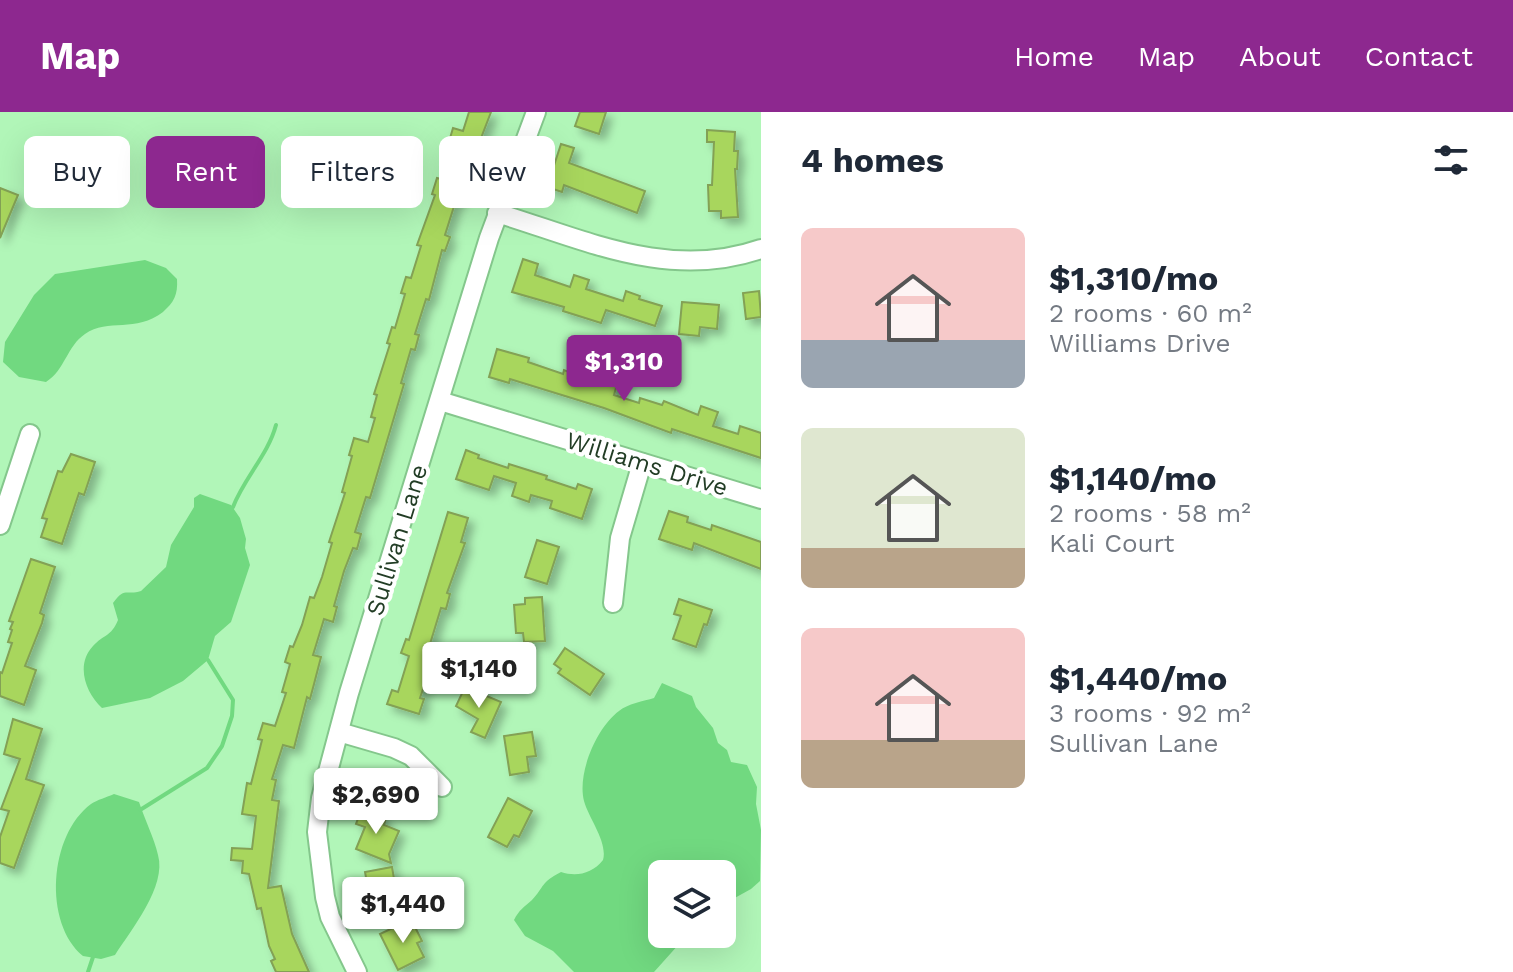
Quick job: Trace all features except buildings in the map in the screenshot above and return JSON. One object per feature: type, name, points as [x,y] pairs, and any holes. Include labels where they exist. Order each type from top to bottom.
[{"type":"street","name":"Sullivan Lane","points":[[357,972],[330,917],[319,868],[317,832],[321,798],[497,213],[536,112]]},
{"type":"street","points":[[497,213],[634,255],[664,261],[694,263],[719,260],[761,249]]},
{"type":"street","name":"Williams Drive","points":[[440,401],[761,499]]},
{"type":"street","points":[[0,525],[30,434]]},
{"type":"street","points":[[613,603],[620,538],[642,463]]},
{"type":"street","points":[[339,732],[411,756],[442,787]]},
{"type":"shaded area","points":[[145,260],[166,268],[177,279],[174,298],[163,312],[143,322],[103,327],[85,334],[46,382],[19,377],[3,362],[5,342],[34,295],[55,274]]},
{"type":"shaded area","points":[[200,494],[231,505],[240,518],[246,539],[250,565],[231,622],[215,636],[208,660],[183,681],[150,698],[102,708],[87,687],[84,670],[88,654],[115,626],[118,620],[113,603],[117,598],[123,593],[141,591],[166,567],[171,545],[194,507],[194,498]]},
{"type":"shaded area","points":[[662,683],[692,696],[696,707],[713,728],[718,743],[727,750],[731,762],[747,765],[757,787],[756,804],[761,830],[760,881],[736,897],[736,860],[648,860],[648,948],[675,948],[654,972],[574,972],[553,951],[525,936],[514,920],[554,876],[561,872],[584,873],[603,860],[601,838],[584,801],[583,778],[590,752],[603,728],[619,711],[654,698]]},
{"type":"shaded area","points":[[114,794],[139,802],[158,855],[159,867],[153,894],[138,921],[115,955],[101,959],[83,956],[70,941],[61,923],[56,879],[66,836],[77,818],[91,804]]},
{"type":"waterway","points":[[233,507],[276,425]]},
{"type":"waterway","points":[[140,810],[207,768],[222,746],[232,716],[233,700],[208,660]]},
{"type":"waterway","points":[[88,972],[94,954]]}]
